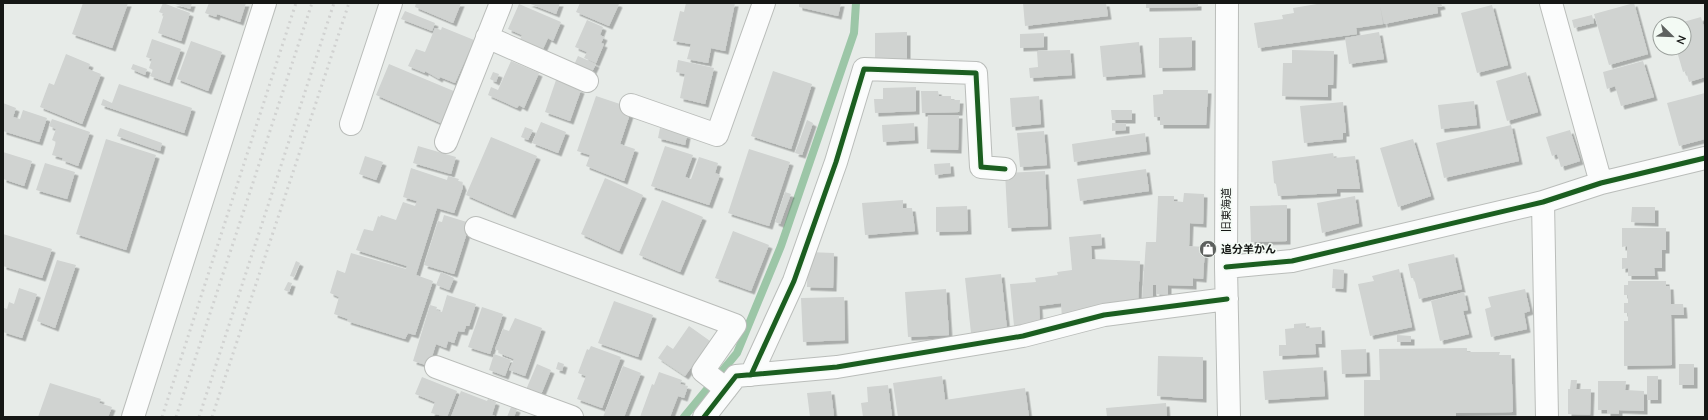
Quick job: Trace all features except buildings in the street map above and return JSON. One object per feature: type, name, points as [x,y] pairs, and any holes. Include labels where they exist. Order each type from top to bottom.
[{"type":"street","points":[[133,417],[265,3]]},
{"type":"street","points":[[351,124],[391,3]]},
{"type":"street","points":[[446,142],[501,3]]},
{"type":"street","points":[[631,105],[717,135],[764,3]]},
{"type":"street","name":"旧東海道","points":[[1227,3],[1226,299],[1229,417]]},
{"type":"street","points":[[1551,3],[1601,183]]},
{"type":"street","points":[[487,37],[587,80]]},
{"type":"street","points":[[751,375],[794,281],[836,162],[864,69],[976,73],[981,167],[1005,168]]},
{"type":"street","points":[[1226,267],[1292,261],[1543,202],[1601,183],[1705,158]]},
{"type":"street","points":[[1543,202],[1547,417]]},
{"type":"street","points":[[476,228],[735,326],[704,371],[726,389]]},
{"type":"street","points":[[704,417],[736,376],[837,367],[1023,336],[1104,315],[1226,299]]},
{"type":"street","points":[[436,367],[572,417]]},
{"type":"waterway","points":[[684,417],[737,353],[781,246],[854,33],[856,3]]},
{"type":"railway","points":[[162,417],[296,3]]},
{"type":"railway","points":[[176,417],[312,3]]},
{"type":"railway","points":[[199,417],[334,3]]},
{"type":"railway","points":[[212,417],[349,3]]},
{"type":"cycle path","points":[[751,375],[794,281],[836,162],[864,69],[976,73],[981,167],[1005,169]]},
{"type":"cycle path","points":[[1226,267],[1292,261],[1543,202],[1601,183],[1705,158]]},
{"type":"cycle path","points":[[704,417],[736,376],[837,367],[1023,336],[1104,315],[1227,299]]},
{"type":"place","name":"追分羊かん","points":[[1208,249]]}]
